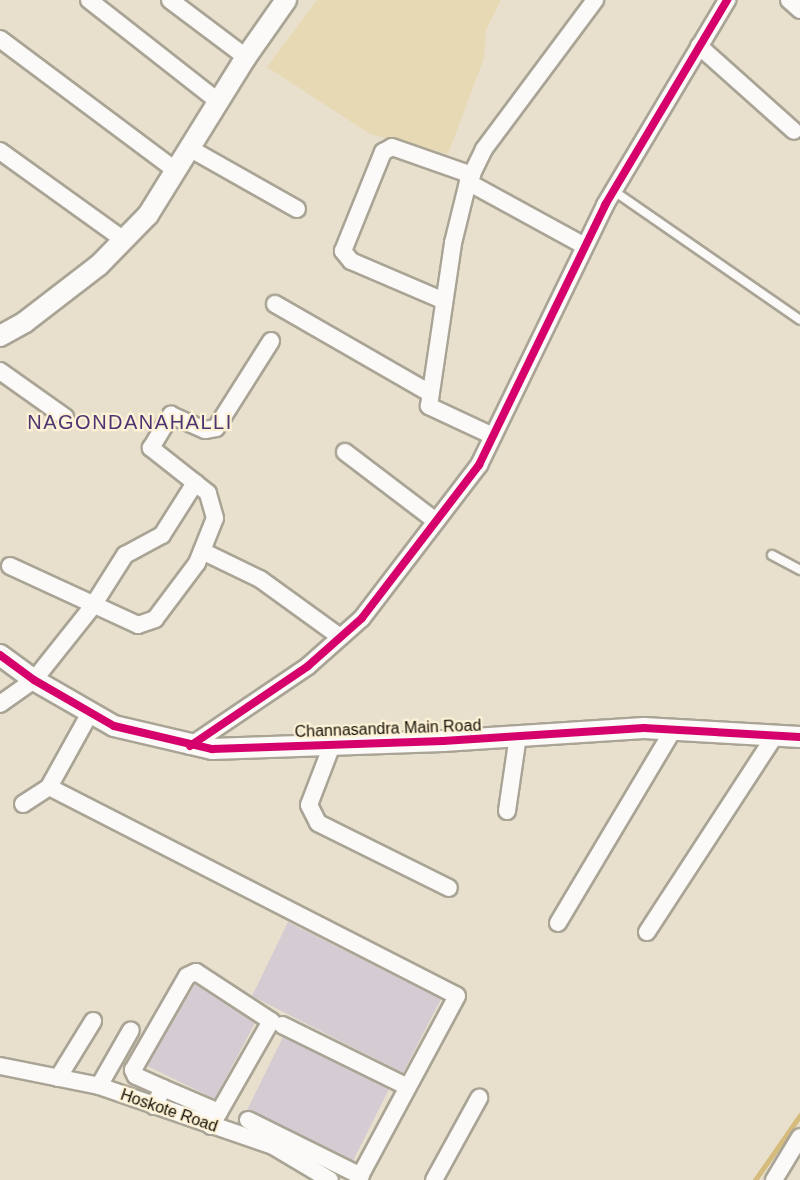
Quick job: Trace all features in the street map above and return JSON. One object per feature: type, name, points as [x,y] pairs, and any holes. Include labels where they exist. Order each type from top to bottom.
[{"type":"street","points":[[89,0],[218,101]]},
{"type":"street","points":[[170,0],[246,57]]},
{"type":"street","points":[[0,336],[25,322],[81,280],[148,215],[246,57],[286,0]]},
{"type":"street","points":[[493,436],[429,406],[442,300],[470,179],[484,149],[595,0]]},
{"type":"street","points":[[190,746],[308,666],[362,618],[479,465],[614,191],[727,0]]},
{"type":"street","points":[[789,0],[800,10]]},
{"type":"street","points":[[0,39],[175,170]]},
{"type":"street","points":[[699,46],[794,131]]},
{"type":"street","points":[[442,300],[351,261],[343,251],[383,152],[392,147],[470,179],[585,246]]},
{"type":"street","points":[[189,148],[297,210]]},
{"type":"street","points":[[0,151],[124,240]]},
{"type":"street","points":[[275,304],[430,393]]},
{"type":"street","points":[[10,566],[92,607],[138,625],[147,624],[174,594],[202,551],[215,518],[214,504],[208,493],[153,453],[151,448],[166,418],[171,415],[205,430],[216,428],[271,341]]},
{"type":"street","points":[[0,371],[65,417]]},
{"type":"street","points":[[345,452],[436,521]]},
{"type":"street","points":[[0,704],[34,680],[92,607],[127,553],[166,531],[195,483]]},
{"type":"street","points":[[202,551],[260,579],[340,637]]},
{"type":"street","name":"Channasandra Main Road","points":[[0,655],[34,680],[114,726],[212,750],[674,730],[800,737]]},
{"type":"street","points":[[23,804],[49,787],[90,713]]},
{"type":"street","points":[[558,923],[674,730]]},
{"type":"street","points":[[507,811],[518,736]]},
{"type":"street","points":[[647,932],[775,736]]},
{"type":"street","points":[[332,745],[309,805],[318,823],[449,888]]},
{"type":"street","points":[[49,787],[457,996],[359,1178],[248,1120]]},
{"type":"street","points":[[196,972],[271,1021],[215,1119],[163,1088],[136,1076],[133,1070],[187,976],[196,972]]},
{"type":"street","points":[[58,1078],[93,1021]]},
{"type":"street","points":[[282,1025],[408,1086]]},
{"type":"street","points":[[99,1086],[131,1030]]},
{"type":"street","name":"Hoskote Road","points":[[0,1066],[99,1086],[154,1106],[215,1119],[273,1146],[330,1180]]},
{"type":"street","points":[[154,1106],[163,1088]]},
{"type":"street","points":[[434,1180],[479,1098]]},
{"type":"street","points":[[774,1180],[800,1137]]},
{"type":"lane","points":[[614,191],[800,320]]},
{"type":"lane","points":[[772,555],[800,570]]},
{"type":"shaded area","points":[[317,0],[501,0],[486,30],[484,58],[448,154],[370,134],[267,67]]},
{"type":"building","points":[[288,922],[441,999],[403,1073],[252,996]]},
{"type":"building","points":[[195,984],[255,1023],[215,1099],[147,1066]]},
{"type":"building","points":[[283,1037],[389,1089],[353,1161],[247,1110]]},
{"type":"waterway","points":[[755,1180],[800,1115]]},
{"type":"cycle path","points":[[190,746],[308,666],[362,618],[479,465],[605,205],[727,0]]},
{"type":"cycle path","points":[[0,655],[34,680],[114,726],[212,749],[443,741],[644,728],[800,737]]},
{"type":"district","name":"NAGONDANAHALLI","points":[[130,422]]}]
